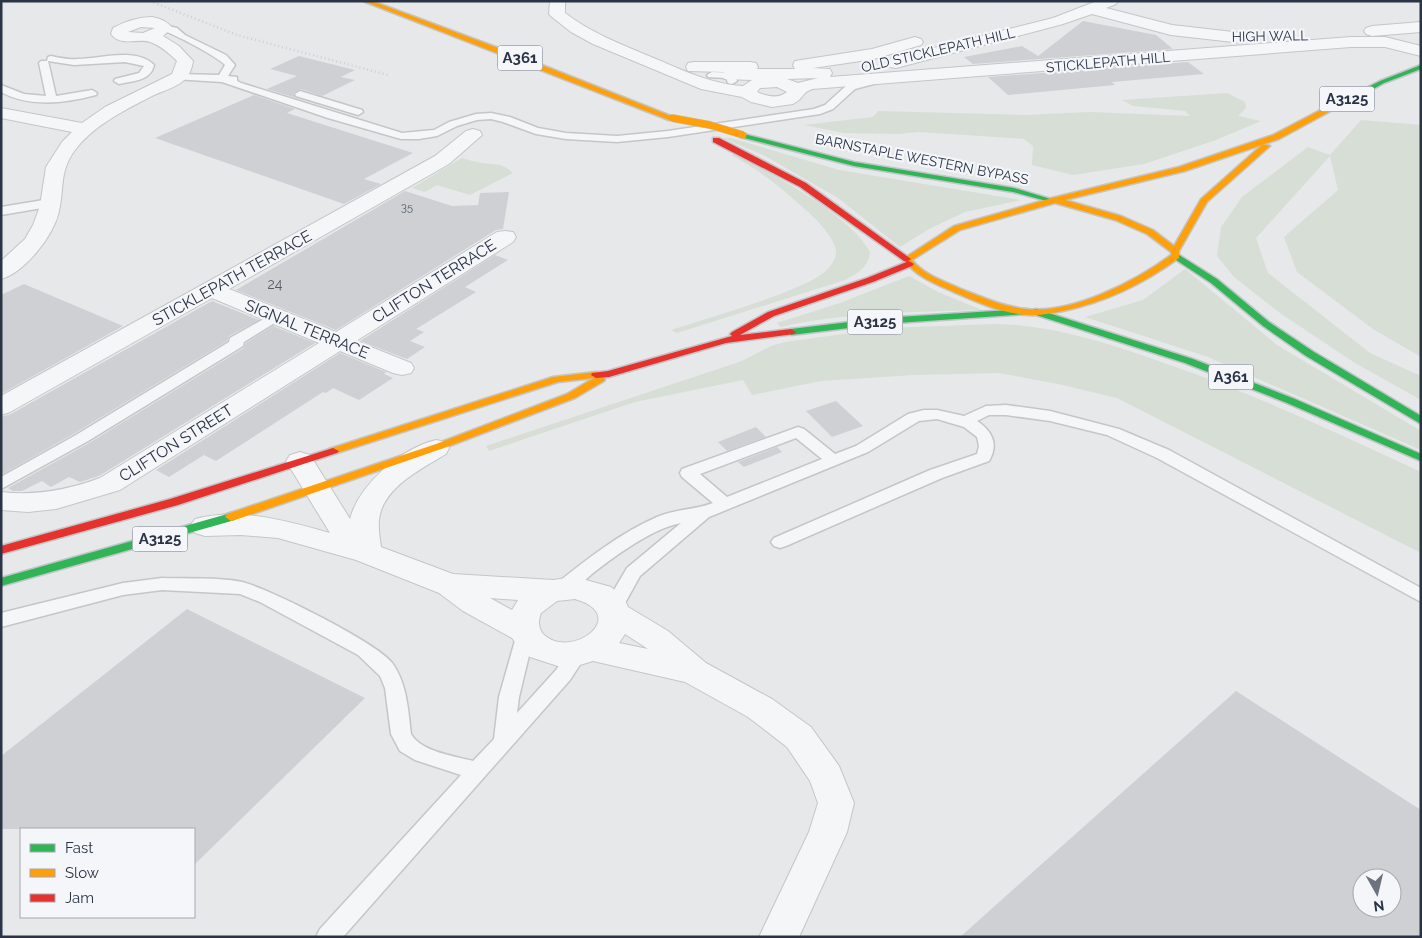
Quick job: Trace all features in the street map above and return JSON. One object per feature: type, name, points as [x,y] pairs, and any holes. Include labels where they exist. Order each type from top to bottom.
[{"type":"main road","name":"BARNSTAPLE WESTERN BYPASS","points":[[366,1],[672,118],[710,125],[854,164],[1014,190],[1053,200],[1118,218],[1150,232],[1175,253]]},
{"type":"main road","name":"A3125","points":[[1053,200],[1182,170],[1276,137],[1382,82],[1421,67]]},
{"type":"main road","name":"BARNSTAPLE WESTERN BYPASS","points":[[672,118],[692,132],[716,140],[801,184],[831,203],[887,248],[931,278],[974,297],[1030,312]]},
{"type":"main road","name":"A3125","points":[[1175,253],[1204,201],[1276,137]]},
{"type":"main road","points":[[908,262],[938,238],[956,228],[1053,200]]},
{"type":"main road","points":[[1030,312],[1082,306],[1119,292],[1155,273],[1175,253],[1214,281],[1266,324],[1310,354],[1421,421]]},
{"type":"main road","name":"A3125","points":[[725,340],[771,314],[870,280],[908,262]]},
{"type":"main road","name":"A3125","points":[[1,550],[174,502],[557,379],[609,374],[725,340],[882,320],[1030,312]]},
{"type":"main road","name":"A361","points":[[1030,312],[1189,361],[1291,401],[1421,458]]},
{"type":"main road","name":"A3125","points":[[1,582],[205,526],[440,446],[571,396],[609,374]]},
{"type":"street","name":"STICKLEPATH HILL","points":[[558,1],[557,14],[571,26],[605,44],[695,82],[723,90],[747,92],[759,100],[780,101],[794,96],[796,90],[808,85],[826,82],[1351,42],[1376,41],[1421,51]]},
{"type":"street","points":[[1051,6],[1076,1]]},
{"type":"street","name":"OLD STICKLEPATH HILL","points":[[731,78],[828,73],[888,64],[1058,21],[1092,10],[1111,1]]},
{"type":"street","name":"HIGH WALL","points":[[1092,10],[1171,30],[1256,39],[1421,28]]},
{"type":"street","points":[[1,272],[28,247],[47,220],[53,174],[58,162],[67,149],[86,129],[114,109],[178,77],[185,61],[157,32]]},
{"type":"street","points":[[694,67],[801,65],[874,54],[928,38]]},
{"type":"street","points":[[1,113],[86,129]]},
{"type":"street","name":"STICKLEPATH TERRACE","points":[[1,407],[473,144]]},
{"type":"street","name":"CLIFTON TERRACE","points":[[337,342],[505,237]]},
{"type":"street","name":"SIGNAL TERRACE","points":[[212,290],[402,368]]},
{"type":"street","name":"CLIFTON STREET","points":[[1,501],[25,504],[48,502],[110,484],[337,342]]},
{"type":"street","points":[[367,553],[365,515],[375,497],[390,478],[440,446]]},
{"type":"street","points":[[300,461],[342,529],[367,553]]},
{"type":"street","points":[[205,526],[241,525],[278,528],[367,553],[450,585],[474,603],[524,633],[533,645],[545,652],[561,655],[584,652],[694,672]]},
{"type":"street","points":[[450,585],[557,590],[587,589],[598,593],[614,611],[644,629],[674,651],[694,672],[760,708],[799,737],[826,776],[836,803],[828,832],[779,937]]},
{"type":"street","points":[[524,633],[523,618],[528,607],[538,598],[557,590]]},
{"type":"street","points":[[584,652],[602,643],[610,634],[615,624],[614,611]]},
{"type":"lane","points":[[157,32],[174,30],[182,37],[224,57],[230,65],[222,78]]},
{"type":"lane","points":[[52,100],[47,61],[72,62],[116,58],[142,62],[149,66],[148,71],[144,75],[119,81]]},
{"type":"lane","name":"OLD STICKLEPATH HILL","points":[[712,75],[731,78]]},
{"type":"lane","points":[[178,77],[249,80],[274,85]]},
{"type":"lane","points":[[222,78],[237,85],[332,116],[401,136],[437,133],[452,124],[476,117],[491,116],[506,118],[536,131],[566,136],[617,139],[668,134],[816,112],[829,107],[850,87],[887,77]]},
{"type":"lane","points":[[1,88],[32,98],[52,100],[70,99],[92,93]]},
{"type":"lane","points":[[291,91],[358,112]]},
{"type":"lane","points":[[1,211],[50,203]]},
{"type":"lane","points":[[1,484],[188,375],[238,343],[235,341],[276,316]]},
{"type":"lane","points":[[965,421],[986,411],[1006,410],[1050,416],[1113,432],[1163,454],[1421,596]]},
{"type":"lane","points":[[557,590],[591,565],[642,532],[665,520],[703,513],[877,442],[908,418],[920,414],[939,413],[965,421],[983,433],[987,442],[987,449],[983,457],[936,474],[780,542]]},
{"type":"lane","points":[[725,504],[688,473],[798,432],[833,460]]},
{"type":"lane","points":[[614,611],[632,572],[703,513]]},
{"type":"lane","points":[[1,620],[123,588],[162,584],[241,588],[266,598],[365,650],[385,666],[390,676],[395,688],[401,734],[407,745],[422,754],[477,771]]},
{"type":"lane","points":[[504,739],[509,697],[524,633]]},
{"type":"lane","points":[[328,937],[584,652]]},
{"type":"shaded area","points":[[1227,93],[1245,102],[1246,108],[1238,116],[1261,121],[1216,140],[1144,164],[1073,175],[1032,165],[1033,146],[1024,139],[919,132],[899,134],[844,133],[804,125],[873,117],[878,111],[1026,115],[1089,112],[1190,116],[1185,111],[1133,106],[1122,100]]},
{"type":"shaded area","points":[[1361,120],[1421,125],[1421,357],[1373,329],[1297,272],[1284,237],[1338,190],[1330,156],[1256,238],[1268,273],[1370,353],[1421,376],[1421,400],[1355,363],[1280,313],[1234,277],[1217,256],[1221,227],[1242,197],[1308,147],[1330,155]]},
{"type":"shaded area","points":[[723,138],[731,138],[839,170],[1021,200],[965,212],[929,229],[900,247],[838,198],[765,156]]},
{"type":"shaded area","points":[[735,154],[789,184],[846,223],[860,237],[870,252],[869,258],[862,269],[845,280],[677,333],[671,330],[755,303],[805,284],[826,270],[832,264],[836,254],[834,243],[816,219],[771,180],[731,155]]},
{"type":"shaded area","points":[[462,158],[502,166],[513,173],[470,195],[437,185],[425,192],[412,188]]},
{"type":"shaded area","points":[[1185,269],[1277,345],[1421,431],[1421,450],[1208,357],[1085,317],[1143,300]]},
{"type":"shaded area","points":[[909,276],[938,292],[982,310],[906,312],[830,318],[781,327],[777,323],[840,303]]},
{"type":"shaded area","points":[[995,324],[1034,327],[1072,334],[1182,369],[1285,410],[1421,472],[1421,553],[1117,398],[999,373],[914,375],[821,381],[752,395],[743,380],[635,402],[489,451],[486,446],[742,361],[771,346],[785,342],[887,328]]},
{"type":"building","points":[[1083,21],[1156,35],[1173,49],[973,64],[964,57],[1022,46],[1038,56]]},
{"type":"building","points":[[299,56],[355,70],[341,77],[355,80],[322,96],[301,89],[293,93],[295,98],[267,89],[297,76],[270,69]]},
{"type":"building","points":[[1188,62],[1204,74],[1112,82],[1115,85],[1008,95],[988,77]]},
{"type":"building","points":[[254,95],[295,109],[287,113],[413,153],[364,179],[381,184],[344,204],[155,138]]},
{"type":"building","points":[[405,191],[452,206],[478,205],[480,193],[509,192],[503,229],[496,230],[336,330],[236,290]]},
{"type":"building","points":[[495,255],[508,260],[465,287],[476,292],[416,329],[424,332],[410,341],[425,347],[407,359],[360,341]]},
{"type":"building","points":[[24,284],[123,326],[1,394],[1,295]]},
{"type":"building","points":[[212,301],[259,320],[229,336],[227,341],[75,433],[1,475],[1,417],[11,414]]},
{"type":"building","points":[[273,326],[315,343],[99,476],[80,482],[69,477],[51,487],[42,481],[22,491],[13,491],[8,488],[89,443],[244,348],[246,343]]},
{"type":"building","points":[[340,353],[386,372],[384,374],[393,378],[359,400],[333,388],[326,393],[323,392],[216,461],[204,455],[169,477],[156,470]]},
{"type":"building","points":[[836,401],[863,426],[832,437],[806,411]]},
{"type":"building","points":[[756,427],[766,437],[727,451],[718,442]]},
{"type":"building","points":[[777,447],[782,452],[744,467],[738,462]]},
{"type":"building","points":[[187,609],[365,698],[195,864],[195,828],[1,829],[1,756]]},
{"type":"building","points":[[1236,691],[1421,810],[1421,937],[960,937]]},
{"type":"railway","points":[[150,1],[237,35],[388,75]]},
{"type":"traffic: fast","points":[[1356,95],[1382,82],[1421,67]]},
{"type":"traffic: fast","points":[[743,135],[854,164],[1014,190],[1050,200]]},
{"type":"traffic: fast","points":[[1176,256],[1214,281],[1266,324],[1310,354],[1421,421]]},
{"type":"traffic: fast","points":[[791,332],[882,321],[1025,312]]},
{"type":"traffic: fast","points":[[1036,312],[1189,361],[1291,401],[1421,458]]},
{"type":"traffic: fast","points":[[1,582],[231,517]]},
{"type":"traffic: slow","points":[[366,1],[507,53],[672,118]]},
{"type":"traffic: slow","points":[[1055,200],[1182,169],[1276,137],[1356,95]]},
{"type":"traffic: slow","points":[[672,118],[710,125],[743,135]]},
{"type":"traffic: slow","points":[[1175,251],[1204,201],[1266,146]]},
{"type":"traffic: slow","points":[[907,259],[957,228],[1055,200],[1118,218],[1150,232],[1175,251],[1176,256]]},
{"type":"traffic: slow","points":[[907,259],[917,270],[930,278],[974,298],[1033,313],[1075,306],[1106,296],[1135,283],[1176,256]]},
{"type":"traffic: slow","points":[[333,451],[557,379],[596,375]]},
{"type":"traffic: slow","points":[[231,517],[440,446],[571,396],[600,379]]},
{"type":"traffic: jam","points":[[716,140],[803,185],[907,259]]},
{"type":"traffic: jam","points":[[735,334],[771,314],[870,280],[909,264]]},
{"type":"traffic: jam","points":[[596,375],[609,374],[725,340],[791,332]]},
{"type":"traffic: jam","points":[[1,550],[174,502],[333,451]]}]
